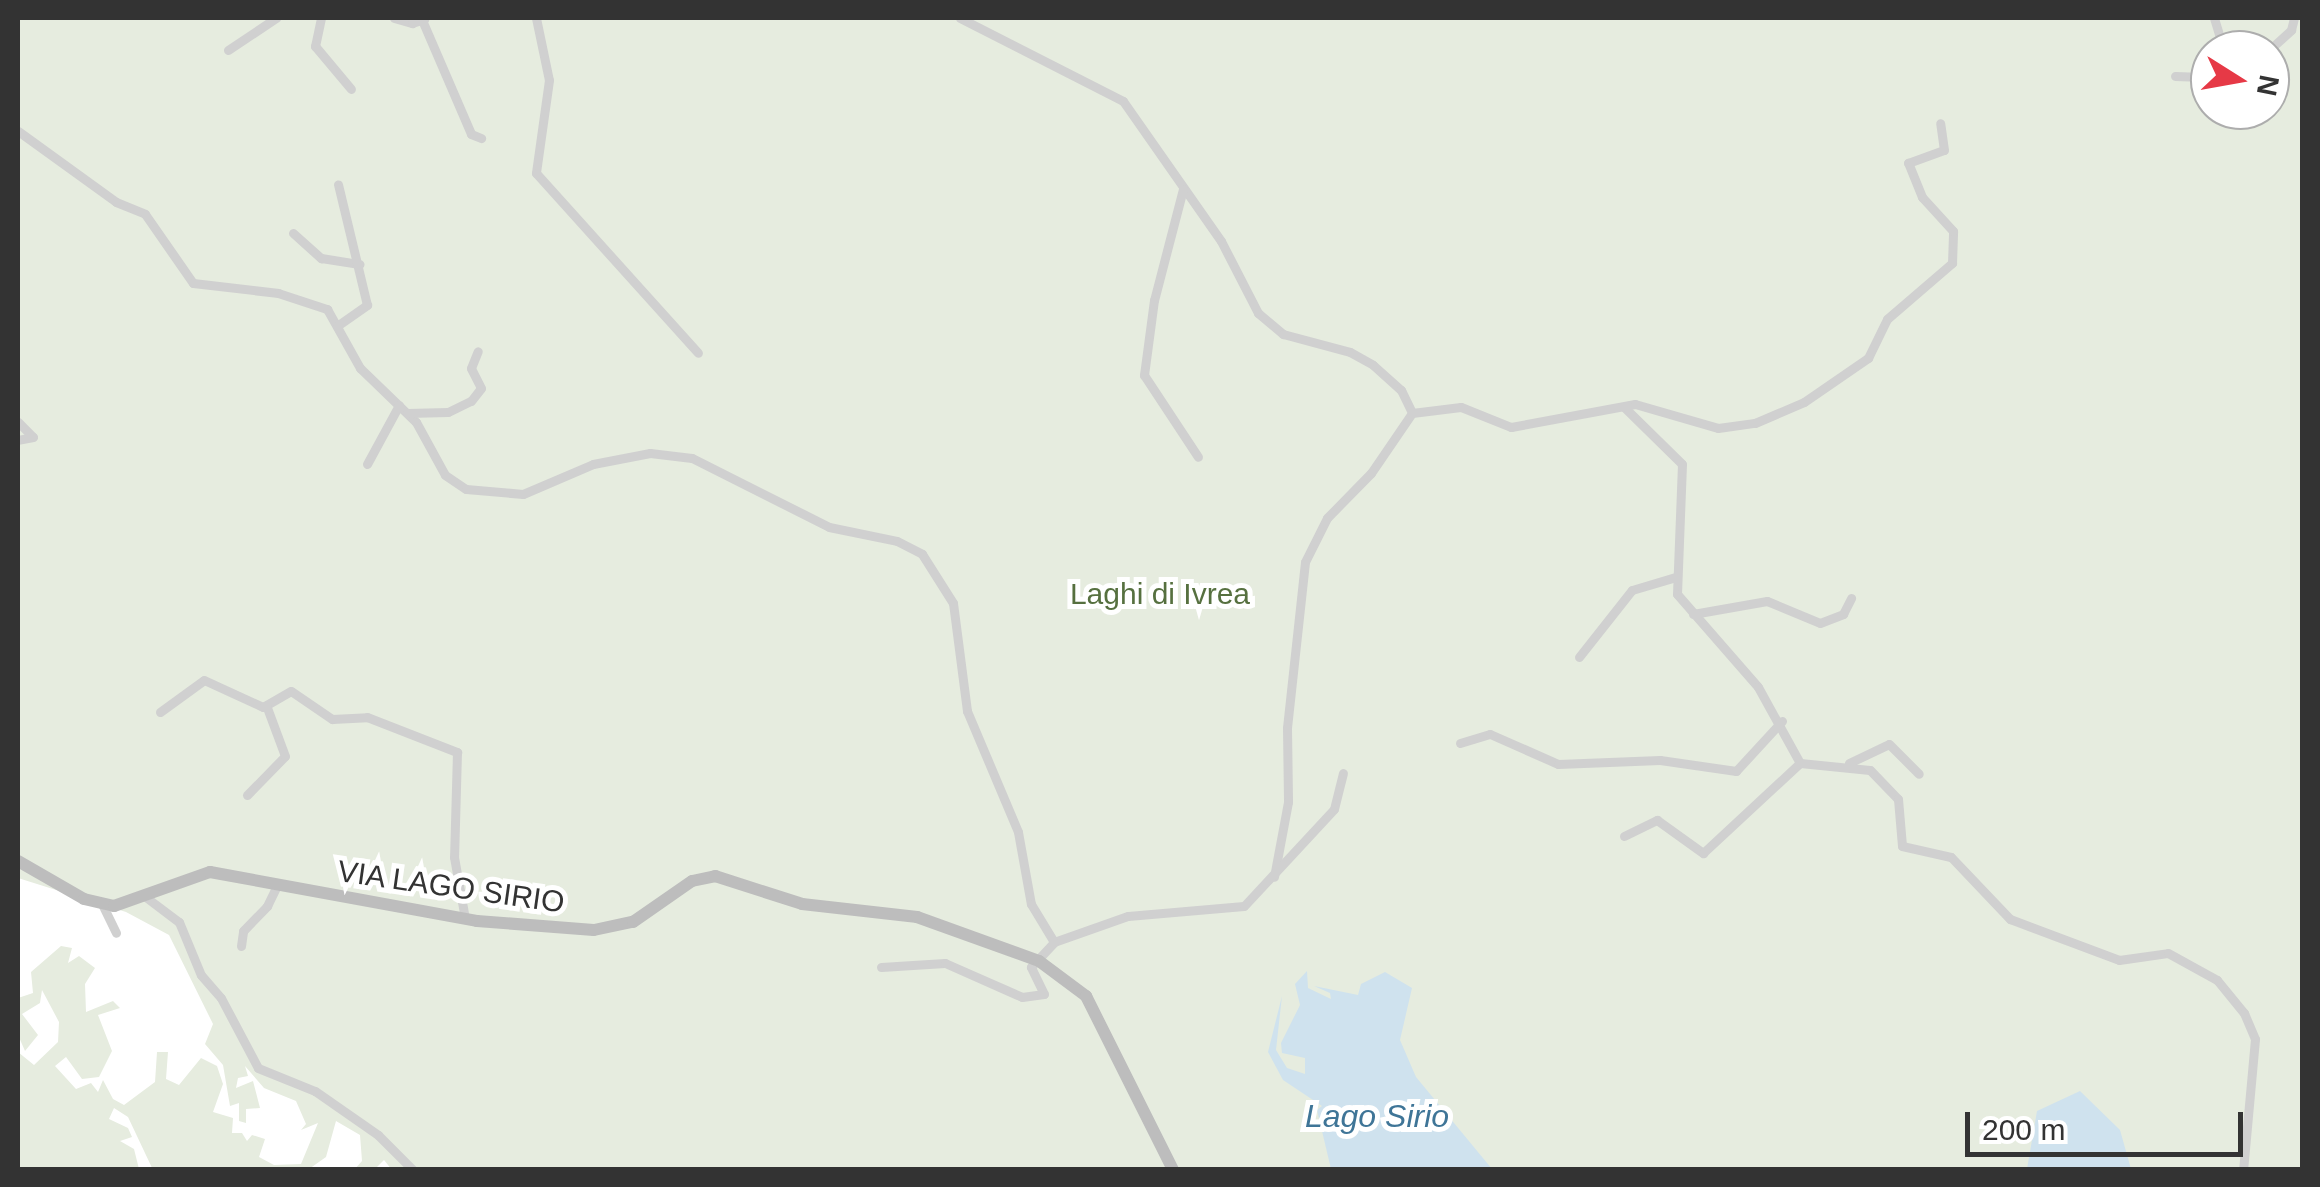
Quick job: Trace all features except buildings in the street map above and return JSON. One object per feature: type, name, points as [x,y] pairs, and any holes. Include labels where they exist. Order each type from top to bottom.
[{"type":"main road","points":[[18,861],[102,904]]},
{"type":"main road","name":"VIA LAGO SIRIO","points":[[102,904],[147,898],[198,872],[472,921],[621,926],[655,911],[685,885],[714,876],[802,904],[917,917],[1039,961],[1086,996],[1173,1170]]},
{"type":"street","points":[[228,50],[276,18]]},
{"type":"street","points":[[320,18],[316,46],[351,89]]},
{"type":"street","points":[[394,18],[424,19],[471,134],[481,138]]},
{"type":"street","points":[[536,18],[549,80],[536,173],[698,353]]},
{"type":"street","points":[[960,18],[1123,101],[1221,241],[1258,313],[1283,334],[1350,352],[1373,365],[1402,390],[1412,413]]},
{"type":"street","points":[[2175,76],[2190,77]]},
{"type":"street","points":[[1274,877],[1288,802],[1287,728],[1305,562],[1328,518],[1371,473],[1412,413],[1461,407],[1512,426],[1647,405],[1708,427],[1754,423],[1826,389],[1868,358],[1877,331],[1952,262],[1957,250],[1950,223],[1922,197],[1908,163],[1944,150],[1940,123]]},
{"type":"street","points":[[18,132],[116,202],[144,214],[193,283],[320,305],[337,326],[360,368],[407,413],[445,475],[478,493],[522,494],[593,464],[650,452],[692,458],[829,527],[897,541],[922,554],[952,604],[967,711],[1018,832],[1031,904],[1054,942]]},
{"type":"street","points":[[337,326],[367,305],[338,184]]},
{"type":"street","points":[[1183,189],[1154,300],[1144,375],[1198,457]]},
{"type":"street","points":[[293,233],[321,258],[360,264]]},
{"type":"street","points":[[407,413],[448,412],[471,402],[481,388],[471,368],[478,351]]},
{"type":"street","points":[[367,464],[399,405]]},
{"type":"street","points":[[1624,408],[1682,464],[1677,594],[1782,720],[1800,763]]},
{"type":"street","points":[[18,422],[33,436],[29,442],[18,440]]},
{"type":"street","points":[[1579,657],[1632,590],[1676,576]]},
{"type":"street","points":[[1694,614],[1767,601],[1820,622],[1843,614],[1852,598]]},
{"type":"street","points":[[160,712],[204,680],[263,709],[284,756],[247,795]]},
{"type":"street","points":[[263,709],[292,691],[332,719]]},
{"type":"street","points":[[320,723],[366,717],[458,755],[454,857],[472,921]]},
{"type":"street","points":[[1460,743],[1490,734],[1558,764],[1660,760],[1736,771],[1782,720]]},
{"type":"street","points":[[1848,764],[1889,744],[1918,774]]},
{"type":"street","points":[[1624,836],[1657,820],[1703,853],[1800,763],[1848,764],[1870,770],[1898,799],[1902,846],[1951,857],[2010,919],[2120,960],[2168,953],[2218,980],[2244,1012],[2255,1039],[2243,1170]]},
{"type":"street","points":[[881,967],[946,964],[1022,997],[1044,994],[1030,967],[1054,942],[1132,915],[1242,907],[1334,809],[1342,773]]},
{"type":"street","points":[[241,946],[243,931],[267,906],[278,884]]},
{"type":"street","points":[[147,898],[179,922],[201,975],[230,1012],[258,1068],[314,1091],[378,1135],[413,1170]]},
{"type":"street","points":[[102,904],[116,933]]},
{"type":"green space","name":"Laghi di Ivrea","points":[[18,18],[2302,18],[2302,1169],[392,1170],[384,1160],[376,1168],[354,1170],[362,1161],[360,1135],[336,1121],[326,1157],[309,1169],[153,1170],[128,1117],[114,1108],[109,1119],[128,1128],[132,1137],[120,1141],[134,1149],[139,1169],[18,1169],[18,1052],[34,1065],[58,1042],[59,1022],[42,990],[40,1003],[22,1014],[38,1035],[25,1051],[18,1035],[18,998],[33,993],[31,972],[61,946],[72,948],[68,963],[79,956],[95,968],[85,984],[86,1012],[113,1001],[120,1008],[98,1015],[112,1051],[99,1077],[82,1079],[66,1057],[55,1066],[76,1089],[91,1083],[98,1092],[103,1080],[113,1099],[124,1105],[155,1082],[157,1052],[168,1052],[166,1079],[179,1085],[201,1058],[217,1066],[223,1084],[213,1112],[233,1118],[232,1133],[242,1133],[247,1141],[252,1135],[265,1139],[259,1157],[274,1165],[301,1164],[318,1123],[301,1130],[306,1124],[296,1101],[264,1088],[245,1066],[248,1076],[238,1078],[236,1088],[253,1081],[260,1108],[246,1109],[246,1123],[239,1121],[239,1103],[230,1106],[223,1065],[205,1044],[213,1024],[169,935],[126,912],[18,878]]},
{"type":"water","name":"Lago Sirio","points":[[1307,971],[1308,988],[1331,999],[1330,993],[1314,986],[1358,995],[1361,984],[1385,972],[1412,988],[1400,1040],[1416,1077],[1492,1169],[1331,1169],[1317,1110],[1322,1106],[1283,1080],[1268,1052],[1282,996],[1276,1050],[1287,1068],[1305,1074],[1305,1058],[1282,1053],[1281,1043],[1300,1005],[1295,984]]},
{"type":"water","points":[[2080,1091],[2120,1130],[2131,1169],[2027,1169],[2037,1111]]}]
